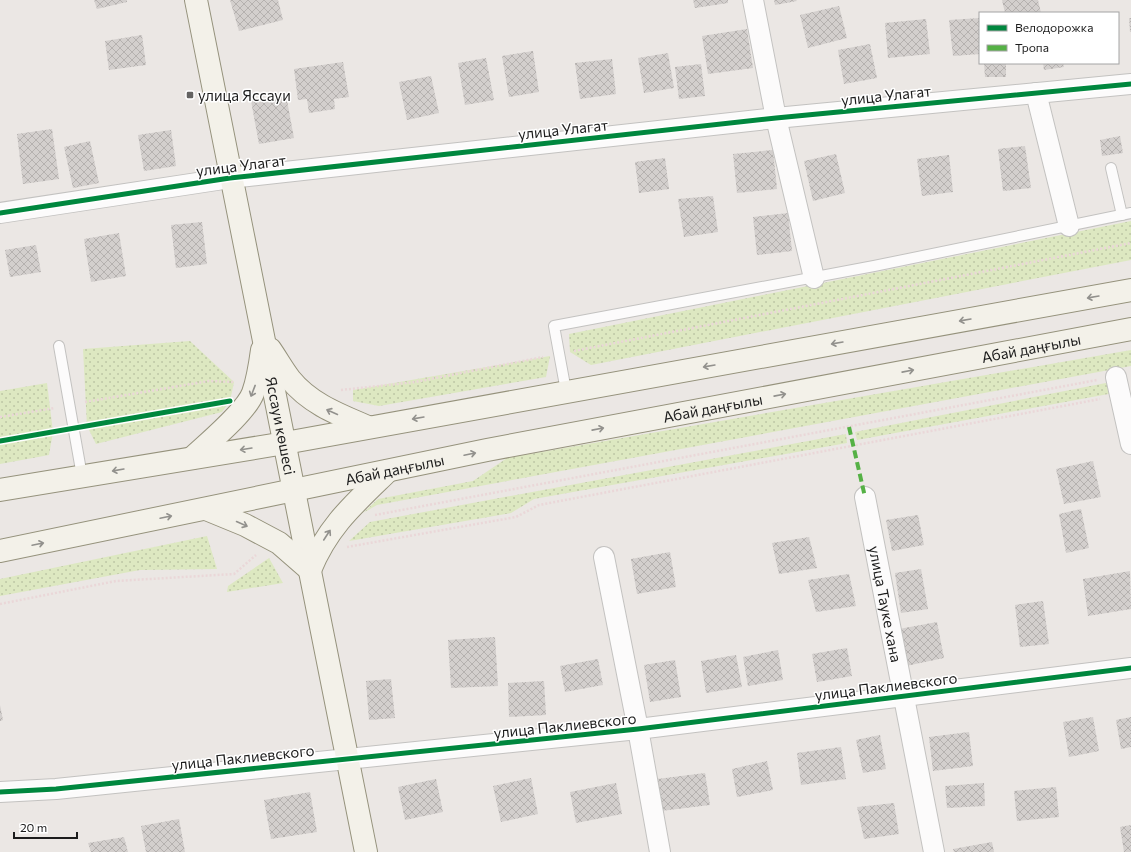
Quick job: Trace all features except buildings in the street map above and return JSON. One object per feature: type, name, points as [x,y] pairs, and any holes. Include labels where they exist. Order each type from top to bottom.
[{"type":"main road","name":"Яссауи көшесі","points":[[196,0],[230,178],[295,490],[346,759],[366,852]]},
{"type":"main road","points":[[0,490],[285,443],[1131,290]]},
{"type":"main road","name":"Абай даңғылы","points":[[0,551],[487,450],[1131,328]]},
{"type":"main road","points":[[264,339],[291,380],[305,394],[327,410],[368,427]]},
{"type":"main road","points":[[192,458],[224,429],[245,406],[252,394],[258,376],[264,339]]},
{"type":"main road","points":[[206,509],[245,525],[279,543],[310,570],[319,549],[338,521],[388,471]]},
{"type":"street","points":[[753,0],[776,118],[814,278]]},
{"type":"street","name":"улица Улагат","points":[[0,214],[230,178],[776,118],[1131,84]]},
{"type":"street","points":[[1036,93],[1069,226]]},
{"type":"street","points":[[1118,386],[1131,444]]},
{"type":"street","name":"улица Тауке хана","points":[[865,497],[934,852]]},
{"type":"street","points":[[604,557],[638,729],[660,852]]},
{"type":"street","name":"улица Паклиевского","points":[[0,792],[56,789],[638,729],[1131,668]]},
{"type":"lane","points":[[566,391],[554,326],[814,278],[1126,214],[1112,168]]},
{"type":"lane","points":[[59,346],[82,476]]},
{"type":"path","points":[[337,390],[347,391],[415,382],[1131,243]]},
{"type":"path","points":[[0,417],[209,381],[234,382],[233,388]]},
{"type":"path","points":[[371,516],[1118,386]]},
{"type":"path","points":[[346,547],[516,517],[539,505],[1118,386]]},
{"type":"path","points":[[0,604],[116,581],[234,574],[260,551]]},
{"type":"green space","points":[[1131,221],[1131,260],[591,365],[570,352],[569,334]]},
{"type":"green space","points":[[190,341],[234,382],[230,401],[222,412],[96,444],[87,426],[83,349]]},
{"type":"green space","points":[[1131,350],[1131,366],[377,505],[363,513],[378,499],[473,481],[507,458]]},
{"type":"green space","points":[[550,356],[546,377],[379,406],[353,401],[353,390]]},
{"type":"green space","points":[[1111,382],[1114,393],[857,440],[855,432]]},
{"type":"green space","points":[[47,383],[53,432],[49,455],[0,464],[0,391]]},
{"type":"green space","points":[[846,434],[847,443],[534,499],[511,513],[349,541],[370,522]]},
{"type":"green space","points":[[207,536],[217,569],[140,570],[0,596],[0,579]]},
{"type":"green space","points":[[269,558],[283,583],[227,592],[228,586]]},
{"type":"marked path","points":[[849,427],[865,497]]},
{"type":"cycle path","points":[[0,213],[230,178],[776,118],[1131,84]]},
{"type":"cycle path","points":[[0,441],[230,401]]},
{"type":"cycle path","points":[[0,792],[56,789],[638,729],[1131,668]]},
{"type":"place","name":"улица Яссауи","points":[[190,95]]}]
